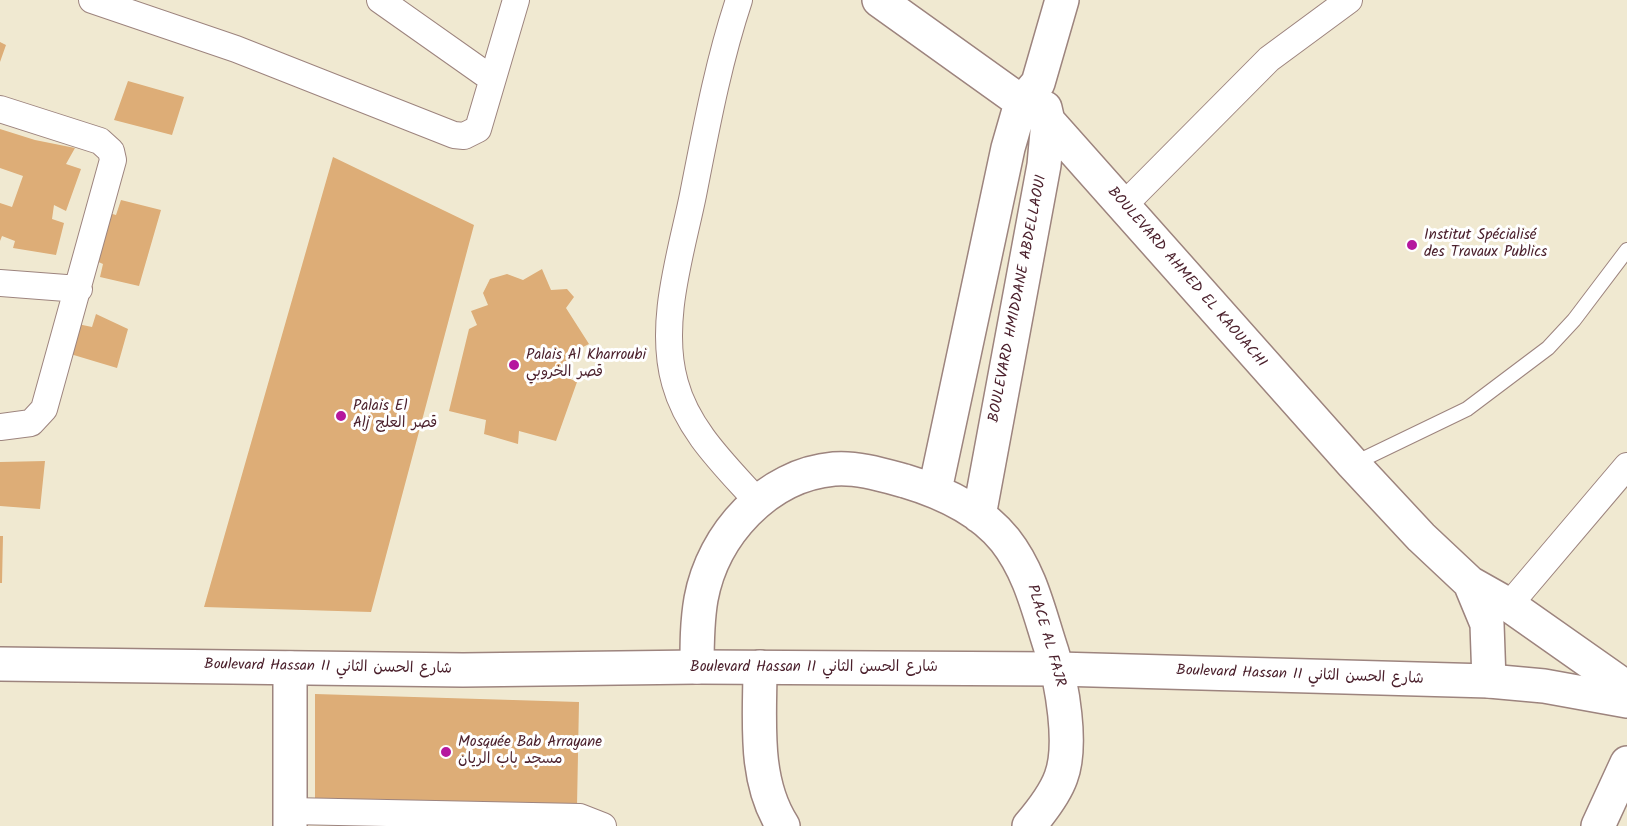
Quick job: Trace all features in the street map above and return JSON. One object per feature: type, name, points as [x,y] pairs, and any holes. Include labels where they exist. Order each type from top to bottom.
[{"type":"street","points":[[92,0],[236,49],[454,135],[464,136],[478,129],[516,0]]},
{"type":"street","points":[[380,0],[492,79]]},
{"type":"street","points":[[739,0],[724,43],[675,285],[668,339],[675,384],[693,426],[758,502]]},
{"type":"street","points":[[879,0],[1029,93]]},
{"type":"street","points":[[935,490],[1008,148],[1062,0]]},
{"type":"street","points":[[1123,206],[1269,59],[1349,0]]},
{"type":"street","name":"BOULEVARD HMIDDANE ABDELLAOUI","points":[[979,516],[1044,165],[1048,121],[1029,93]]},
{"type":"street","points":[[0,109],[100,141],[111,151],[113,160],[44,409],[31,423],[0,427]]},
{"type":"street","name":"BOULEVARD AHMED EL KAOUACHI","points":[[1048,121],[1353,464],[1421,537],[1470,583],[1509,605],[1627,688]]},
{"type":"street","points":[[0,283],[79,289]]},
{"type":"street","points":[[1509,605],[1627,466]]},
{"type":"street","name":"PLACE AL FAJR","points":[[697,667],[701,599],[711,565],[728,535],[758,502],[798,477],[836,469],[874,473],[935,490],[979,516],[1004,539],[1032,585],[1058,669],[1065,710],[1064,758],[1061,777],[1029,826]]},
{"type":"street","name":"BOULEVARD AHMED EL KAOUACHI","points":[[1470,583],[1487,624],[1489,681]]},
{"type":"street","name":"Boulevard Hassan II شارع الحسن الثاني","points":[[0,664],[290,668],[1058,669],[1489,681],[1544,686],[1627,701]]},
{"type":"street","points":[[759,667],[760,744],[766,790],[783,826]]},
{"type":"street","points":[[290,668],[290,819],[509,821],[580,817],[603,826]]},
{"type":"street","points":[[1598,826],[1627,763]]},
{"type":"lane","points":[[1353,464],[1467,409],[1548,348],[1574,320],[1627,250]]},
{"type":"building","points":[[0,42],[6,45],[0,62]]},
{"type":"building","points":[[128,81],[184,97],[172,135],[114,120]]},
{"type":"building","points":[[0,129],[35,140],[75,148],[66,164],[81,169],[66,211],[54,205],[52,219],[64,223],[56,255],[13,248],[15,241],[2,236],[0,241],[0,203],[12,207],[23,176],[0,168]]},
{"type":"building","name":"Palais El Alj قصر العلج","points":[[333,157],[474,225],[371,612],[204,607]]},
{"type":"building","points":[[121,200],[161,210],[139,286],[100,277],[103,264],[94,260],[105,212],[116,215]]},
{"type":"building","name":"Palais Al Kharroubi قصر الخروبي","points":[[542,269],[551,290],[567,289],[574,297],[566,308],[589,344],[571,353],[564,376],[577,382],[556,441],[519,431],[518,444],[484,434],[486,420],[449,411],[469,329],[477,325],[471,311],[488,305],[483,293],[490,279],[507,274],[523,280]]},
{"type":"building","points":[[96,314],[128,329],[117,368],[67,353],[73,323],[92,327]]},
{"type":"building","points":[[45,461],[40,509],[0,506],[0,462]]},
{"type":"building","points":[[0,536],[3,536],[2,583],[0,583]]},
{"type":"building","name":"Mosquée Bab Arrayane مسجد باب الريان","points":[[315,694],[579,702],[577,806],[315,801]]},
{"type":"place","name":"Institut Spécialisé des Travaux Publics","points":[[1412,245]]},
{"type":"place","name":"Palais Al Kharroubi قصر الخروبي","points":[[514,365]]},
{"type":"place","name":"Palais El Alj قصر العلج","points":[[341,416]]},
{"type":"place","name":"Mosquée Bab Arrayane مسجد باب الريان","points":[[446,752]]}]
